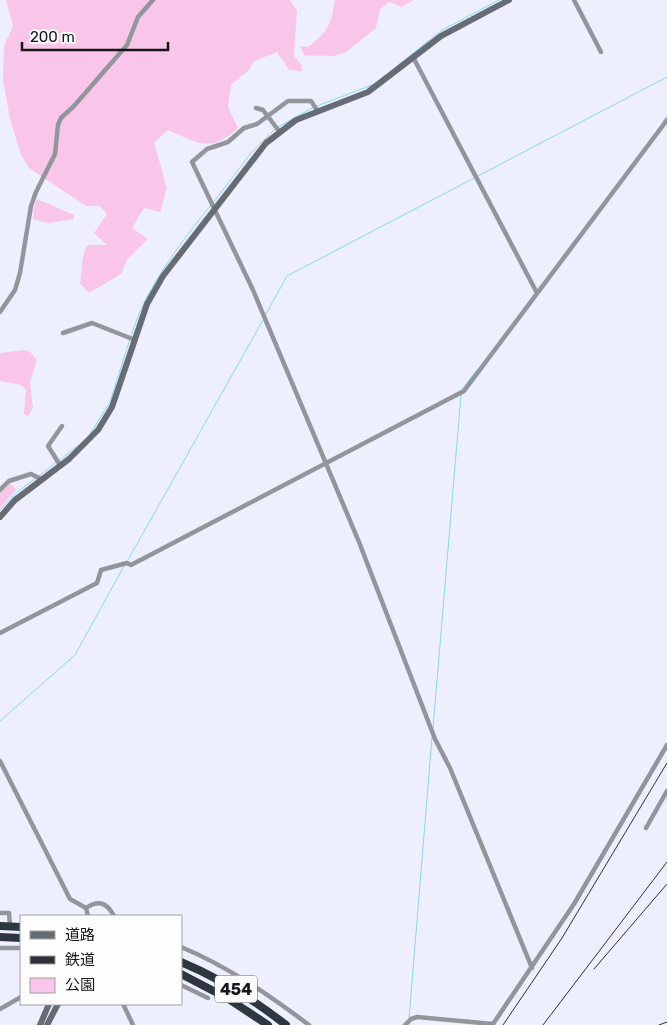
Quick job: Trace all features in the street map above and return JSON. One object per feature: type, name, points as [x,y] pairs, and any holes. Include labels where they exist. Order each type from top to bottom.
[{"type":"highway","points":[[0,926],[20,926]]},
{"type":"highway","points":[[0,937],[20,938]]},
{"type":"highway","name":"454","points":[[182,962],[230,986],[263,1007],[286,1025]]},
{"type":"highway","name":"454","points":[[182,975],[227,998],[268,1025]]},
{"type":"street","points":[[0,312],[15,290],[20,273],[31,206],[55,154],[58,125],[61,118],[74,106],[127,45],[138,17],[153,0]]},
{"type":"street","points":[[0,517],[41,479],[89,440],[106,418],[112,407],[147,304],[163,276],[256,154],[280,131],[296,120],[317,110],[348,101],[368,92],[441,36],[509,0]]},
{"type":"street","points":[[574,0],[601,52]]},
{"type":"street","points":[[413,57],[537,293]]},
{"type":"street","points":[[317,110],[312,101],[288,101],[255,125],[244,128],[231,141],[207,149],[192,162],[253,290],[390,620],[435,739],[450,768],[532,968]]},
{"type":"street","points":[[256,108],[261,108],[280,131]]},
{"type":"street","points":[[0,633],[97,583],[101,570],[127,563],[131,565],[464,392],[667,120]]},
{"type":"street","points":[[63,333],[92,324],[135,340]]},
{"type":"street","points":[[60,465],[48,446],[62,426]]},
{"type":"street","points":[[0,490],[9,481],[24,476],[34,474],[41,479]]},
{"type":"street","points":[[406,1025],[411,1019],[417,1017],[493,1025],[574,904],[667,745]]},
{"type":"street","points":[[0,761],[70,899],[86,908],[88,915]]},
{"type":"street","points":[[646,828],[667,791]]},
{"type":"street","points":[[86,908],[95,903],[102,903],[109,907],[113,915]]},
{"type":"street","points":[[0,913],[9,913],[10,926]]},
{"type":"street","points":[[182,947],[220,965],[267,994],[309,1025]]},
{"type":"street","points":[[0,948],[20,948]]},
{"type":"street","points":[[182,985],[208,998]]},
{"type":"street","points":[[0,1009],[20,998]]},
{"type":"street","points":[[40,1025],[49,1005]]},
{"type":"street","points":[[47,1025],[57,1005]]},
{"type":"street","points":[[123,1005],[133,1025]]},
{"type":"green space","points":[[6,0],[290,0],[297,11],[294,56],[301,64],[302,71],[289,70],[277,52],[254,61],[250,69],[231,85],[228,107],[238,128],[220,141],[204,144],[168,130],[154,143],[167,188],[160,212],[144,208],[132,228],[148,239],[127,260],[121,274],[89,293],[80,283],[84,253],[88,245],[107,245],[94,233],[107,214],[100,206],[86,206],[29,168],[21,155],[10,119],[3,80],[4,46],[13,26]]},
{"type":"green space","points":[[335,0],[414,0],[402,7],[390,2],[380,9],[376,28],[346,52],[334,56],[304,55],[300,46],[308,47],[328,27]]},
{"type":"green space","points":[[37,199],[74,215],[74,219],[48,223],[33,219],[34,206]]},
{"type":"green space","points":[[24,350],[30,352],[37,360],[30,382],[33,408],[28,416],[24,414],[26,390],[21,385],[0,381],[0,353]]},
{"type":"green space","points":[[10,483],[16,490],[0,508],[0,493]]},
{"type":"waterway","points":[[397,66],[442,30],[499,0]]},
{"type":"waterway","points":[[266,314],[287,276],[667,77]]},
{"type":"waterway","points":[[317,106],[372,85]]},
{"type":"waterway","points":[[278,127],[314,107]]},
{"type":"waterway","points":[[663,121],[667,116]]},
{"type":"waterway","points":[[213,203],[251,153],[275,129]]},
{"type":"waterway","points":[[131,336],[146,300],[164,267],[210,206]]},
{"type":"waterway","points":[[128,560],[263,320]]},
{"type":"waterway","points":[[90,434],[110,402],[130,339]]},
{"type":"waterway","points":[[462,389],[478,369]]},
{"type":"waterway","points":[[433,728],[461,395]]},
{"type":"waterway","points":[[60,460],[80,444]]},
{"type":"waterway","points":[[38,477],[56,462]]},
{"type":"waterway","points":[[0,510],[17,492],[35,479]]},
{"type":"waterway","points":[[0,721],[75,655],[124,566]]},
{"type":"waterway","points":[[409,1019],[432,737]]},
{"type":"railway","points":[[503,1025],[562,938],[667,763]]},
{"type":"railway","points":[[543,1025],[667,862]]},
{"type":"railway","points":[[594,969],[667,884]]},
{"type":"railway","points":[[659,1025],[667,1022]]}]
